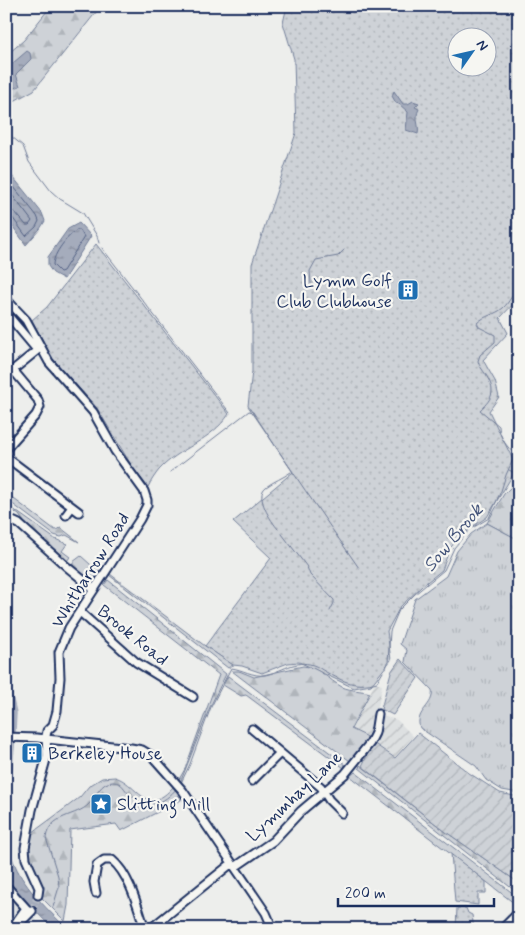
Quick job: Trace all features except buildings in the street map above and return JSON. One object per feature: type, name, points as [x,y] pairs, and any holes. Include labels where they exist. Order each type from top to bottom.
[{"type":"street","name":"Whitbarrow Road","points":[[6,299],[26,320],[38,349],[93,412],[115,451],[146,496],[147,505],[140,519],[65,635],[59,652],[60,694],[53,725],[47,732],[47,756],[32,810],[25,854],[28,866],[39,888],[38,895]]},
{"type":"street","points":[[6,313],[38,349],[10,371],[38,400],[40,408],[6,449]]},
{"type":"street","points":[[6,457],[79,512]]},
{"type":"street","points":[[66,515],[72,507]]},
{"type":"street","points":[[6,518],[19,524],[94,589]]},
{"type":"street","name":"Brook Road","points":[[80,612],[136,662],[194,697]]},
{"type":"street","name":"Lymmhay Lane","points":[[150,929],[234,865],[273,841],[301,811],[338,781],[370,743],[375,733],[378,714]]},
{"type":"street","points":[[252,729],[280,754],[322,786],[323,792],[342,813]]},
{"type":"street","points":[[6,737],[46,739],[142,750],[152,756],[178,786],[234,865],[266,913],[273,929]]},
{"type":"street","points":[[252,781],[280,754]]},
{"type":"street","points":[[96,893],[94,882],[97,865],[104,860],[112,860],[131,889],[146,929]]},
{"type":"street","points":[[8,888],[26,908],[12,929]]},
{"type":"street","points":[[12,929],[32,911]]},
{"type":"street","points":[[502,929],[519,912]]},
{"type":"shaded area","points":[[375,683],[382,685],[371,738],[352,729]]},
{"type":"shaded area","points":[[382,716],[397,720],[413,736],[395,757],[373,743]]},
{"type":"shaded area","points":[[6,888],[40,924],[36,929],[6,929]]},
{"type":"green space","points":[[51,6],[101,6],[34,90],[14,101],[6,103],[6,53],[9,53],[24,40]]},
{"type":"green space","points":[[287,6],[519,6],[519,298],[500,318],[508,333],[483,360],[495,381],[499,397],[489,411],[517,468],[487,517],[465,532],[450,548],[442,570],[400,607],[387,631],[391,660],[371,685],[354,688],[299,662],[288,663],[262,673],[233,665],[205,646],[271,558],[233,522],[293,472],[248,406],[252,371],[252,264],[296,133],[294,59],[283,23]]},
{"type":"green space","points":[[96,244],[229,414],[222,423],[204,438],[167,462],[148,487],[133,468],[97,408],[52,358],[32,320],[47,307]]},
{"type":"green space","points":[[513,485],[519,490],[519,540],[487,523],[504,494]]},
{"type":"green space","points":[[6,493],[55,530],[61,528],[79,542],[66,535],[61,537],[54,535],[6,499]]},
{"type":"green space","points":[[6,504],[55,539],[67,544],[62,551],[70,557],[67,561],[26,525],[19,515],[6,506]]},
{"type":"green space","points":[[487,523],[519,540],[519,793],[502,790],[486,780],[476,766],[420,728],[420,717],[431,700],[432,690],[405,662],[407,650],[400,644],[415,599],[446,576],[457,551],[471,534]]},
{"type":"green space","points":[[81,556],[100,573],[94,580],[87,578],[73,567],[73,562]]},
{"type":"green space","points":[[110,574],[205,646],[233,665],[228,668]]},
{"type":"green space","points":[[108,580],[226,674],[210,707],[180,783],[178,781],[185,769],[219,675],[104,585]]},
{"type":"green space","points":[[400,659],[418,678],[393,715],[381,709],[391,672]]},
{"type":"green space","points":[[303,666],[319,671],[342,687],[370,693],[351,729],[370,738],[367,744],[350,761],[232,671],[239,671],[254,677]]},
{"type":"green space","points":[[228,676],[345,764],[344,768],[246,695],[241,696],[223,685]]},
{"type":"green space","points":[[418,733],[469,773],[500,793],[519,797],[519,883],[446,832],[362,766],[373,743],[395,758]]},
{"type":"green space","points":[[360,765],[446,832],[519,883],[519,894],[359,768]]},
{"type":"green space","points":[[355,772],[519,898],[519,907],[350,776]]},
{"type":"green space","points":[[115,777],[149,800],[156,800],[174,786],[181,800],[121,831],[116,824],[70,830],[68,905],[65,921],[39,895],[26,858],[29,835],[80,797],[89,786],[102,778]]},
{"type":"green space","points":[[451,853],[486,882],[486,893],[478,893],[478,905],[455,902]]},
{"type":"green space","points":[[457,908],[466,908],[468,913],[472,915],[474,929],[456,929]]},
{"type":"water","points":[[27,51],[30,53],[31,59],[16,74],[20,86],[6,91],[6,69]]},
{"type":"water","points":[[394,91],[403,104],[413,101],[419,103],[415,107],[419,109],[417,116],[418,134],[406,130],[408,112],[396,103],[392,96]]},
{"type":"water","points":[[6,165],[9,172],[42,213],[45,221],[26,245],[6,217]]},
{"type":"water","points":[[79,223],[91,236],[64,279],[53,273],[48,266],[48,257],[68,229]]},
{"type":"water","points":[[6,833],[9,849],[20,875],[28,887],[67,929],[53,929],[6,881]]},
{"type":"waterway","points":[[6,132],[23,146],[29,162],[51,191],[83,213],[97,236],[99,243]]},
{"type":"waterway","points":[[102,248],[230,413]]},
{"type":"waterway","points":[[311,284],[310,271],[316,260],[338,256],[344,250]]},
{"type":"waterway","name":"Sow Brook","points":[[386,668],[390,631],[399,610],[444,570],[454,548],[469,530],[489,518],[515,455],[502,438],[499,426],[480,410],[488,402],[492,390],[478,361],[480,355],[495,342],[495,335],[479,327],[477,323],[503,308],[519,289]]},
{"type":"waterway","points":[[170,472],[249,411],[253,412],[359,568]]},
{"type":"waterway","points":[[509,470],[515,473]]},
{"type":"waterway","points":[[278,529],[265,508],[262,496],[263,491],[266,487],[291,472]]},
{"type":"waterway","points":[[282,534],[307,567],[310,575],[334,600],[330,611]]},
{"type":"waterway","name":"Sow Brook","points":[[181,783],[211,707],[231,668],[252,674],[265,675],[294,665],[306,664],[316,666],[333,676],[357,684],[377,682],[383,672]]},
{"type":"waterway","points":[[6,680],[14,713],[6,802]]},
{"type":"waterway","points":[[53,907],[59,887],[58,876],[46,838],[52,824],[84,808],[105,784],[119,783],[130,795],[143,802],[150,803],[161,801],[172,794],[177,788]]},
{"type":"tunnel","points":[[32,911],[38,895]]},
{"type":"place","name":"Lymm Golf Club Clubhouse","points":[[408,290]]},
{"type":"place","name":"Berkeley House","points":[[32,753]]},
{"type":"place","name":"Slitting Mill","points":[[101,804]]}]
